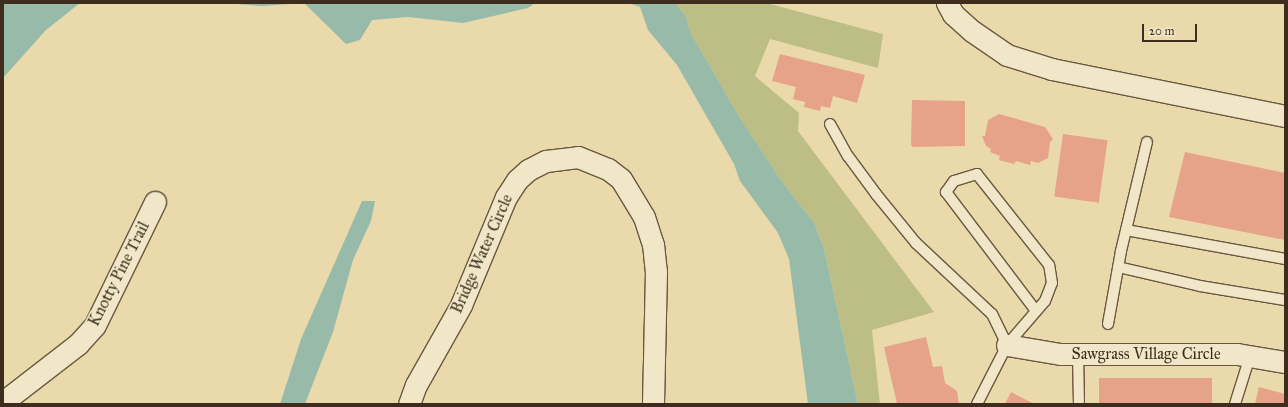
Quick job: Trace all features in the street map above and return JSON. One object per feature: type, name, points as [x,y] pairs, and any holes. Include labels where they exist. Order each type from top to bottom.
[{"type":"street","points":[[947,3],[953,14],[972,31],[1007,55],[1052,69],[1285,116]]},
{"type":"street","name":"Bridge Water Circle","points":[[408,404],[416,385],[461,305],[506,197],[517,180],[528,170],[546,160],[578,157],[608,169],[621,179],[644,217],[651,237],[656,271],[653,404]]},
{"type":"street","name":"Knotty Pine Trail","points":[[3,402],[78,344],[95,325],[155,202]]},
{"type":"street","name":"Sawgrass Village Circle","points":[[1007,345],[1060,354],[1250,356],[1284,359]]},
{"type":"lane","points":[[830,124],[848,156],[876,194],[916,243],[992,314],[1007,345]]},
{"type":"lane","points":[[1108,324],[1118,267],[1147,142]]},
{"type":"lane","points":[[977,404],[1007,345],[1045,301],[1052,283],[1049,265],[977,174],[954,181],[946,192],[1036,311]]},
{"type":"lane","points":[[1126,230],[1285,259]]},
{"type":"lane","points":[[1118,267],[1200,286],[1285,300]]},
{"type":"lane","points":[[1078,353],[1079,404]]},
{"type":"lane","points":[[1235,404],[1250,356]]},
{"type":"green space","points":[[675,3],[766,3],[883,34],[878,68],[770,39],[755,76],[799,113],[798,131],[934,312],[872,330],[880,404],[858,404],[824,249],[815,224],[781,180],[740,118],[690,32],[686,16]]},
{"type":"shaded area","points":[[3,3],[80,3],[46,30],[3,78]]},
{"type":"shaded area","points":[[223,3],[304,3],[262,6]]},
{"type":"shaded area","points":[[304,3],[535,3],[528,8],[463,23],[408,17],[372,20],[360,40],[346,44]]},
{"type":"shaded area","points":[[628,3],[675,3],[686,16],[690,32],[740,118],[781,180],[815,224],[824,249],[858,404],[808,404],[789,259],[778,233],[740,181],[734,164],[677,65],[648,30],[640,7]]},
{"type":"shaded area","points":[[362,201],[375,201],[371,221],[353,260],[333,332],[305,404],[280,404],[301,339]]},
{"type":"building","points":[[780,54],[865,75],[857,103],[833,96],[830,108],[821,106],[820,111],[804,107],[805,102],[793,99],[796,87],[772,81]]},
{"type":"building","points":[[912,100],[965,101],[965,146],[913,147],[911,145]]},
{"type":"building","points":[[999,114],[1045,127],[1053,139],[1050,142],[1048,158],[1038,163],[1031,161],[1030,165],[1016,161],[1014,164],[999,160],[1000,156],[990,152],[991,149],[986,146],[982,136],[985,136],[988,120]]},
{"type":"building","points":[[1063,134],[1108,140],[1099,203],[1054,196]]},
{"type":"building","points":[[1185,152],[1285,173],[1285,240],[1169,217]]},
{"type":"building","points":[[926,337],[933,367],[942,366],[945,383],[957,391],[959,404],[897,404],[884,347]]},
{"type":"building","points":[[1099,378],[1212,378],[1212,404],[1099,404]]},
{"type":"building","points":[[1259,387],[1285,394],[1285,404],[1255,404]]},
{"type":"building","points":[[1011,392],[1034,404],[1005,404]]}]
